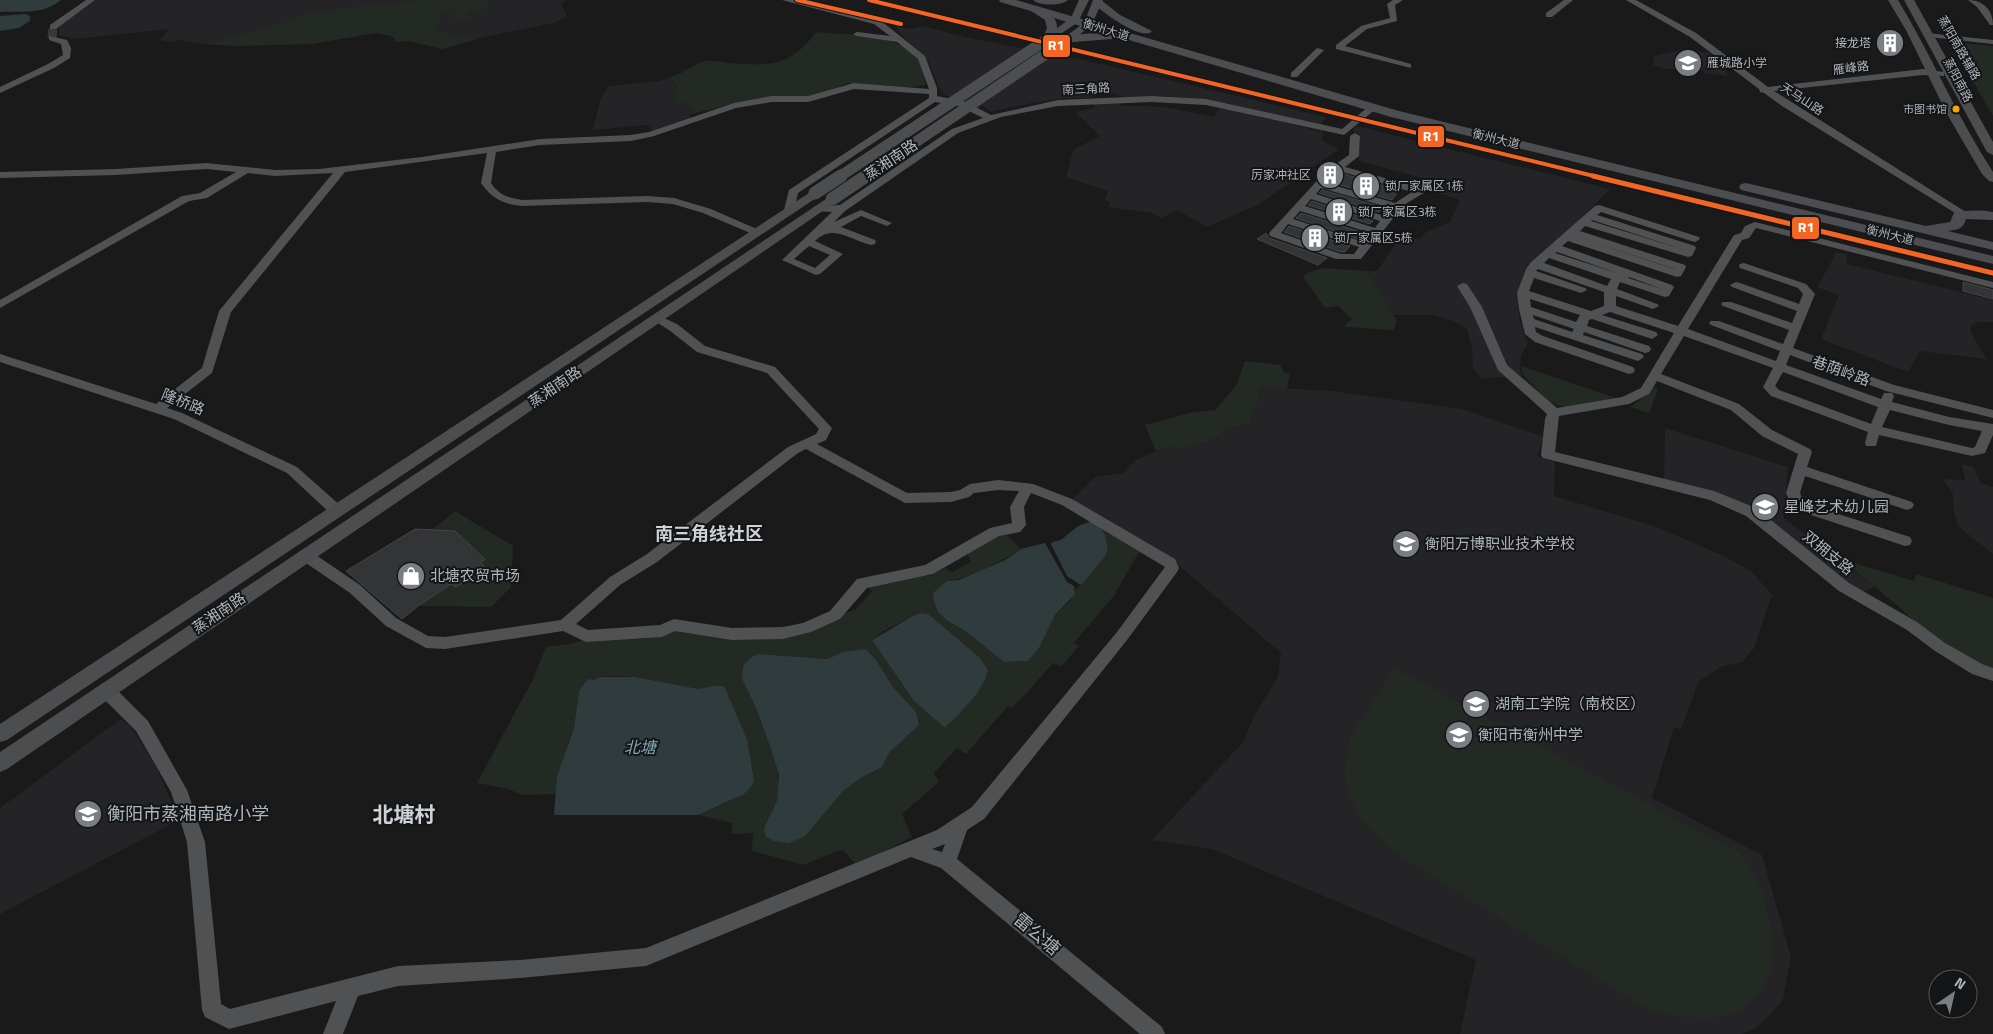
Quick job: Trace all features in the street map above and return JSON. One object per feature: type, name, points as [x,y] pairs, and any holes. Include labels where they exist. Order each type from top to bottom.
[{"type":"highway","name":"衡州大道","points":[[1004,0],[1035,2],[1146,31],[1199,57],[1372,108],[1729,189],[1920,228],[1993,246]]},
{"type":"highway","points":[[1035,2],[1063,0]]},
{"type":"highway","points":[[1097,1],[1116,17],[1146,31]]},
{"type":"highway","points":[[1035,2],[1050,18],[1053,29],[1049,38]]},
{"type":"highway","name":"衡州大道","points":[[1084,14],[1104,29],[1167,42],[1993,260]]},
{"type":"highway","points":[[1104,29],[1118,39]]},
{"type":"highway","points":[[1065,41],[1094,36],[1118,39],[1199,57]]},
{"type":"highway","points":[[1920,228],[1954,226],[1958,223],[1961,215],[1993,216]]},
{"type":"main road","points":[[1893,0],[1937,74],[1952,114],[1988,174],[1993,179]]},
{"type":"main road","name":"蒸阳南路","points":[[1900,0],[1937,74],[1993,172]]},
{"type":"main road","name":"蒸阳南路","points":[[1909,0],[1934,35],[1993,152]]},
{"type":"main road","name":"蒸阳南路辅路","points":[[1917,0],[1934,35],[1993,135]]},
{"type":"main road","points":[[1084,14],[1097,1]]},
{"type":"main road","name":"蒸湘南路","points":[[0,734],[337,512],[1084,14]]},
{"type":"main road","name":"蒸湘南路","points":[[0,763],[817,210],[837,204],[1065,41],[1084,14]]},
{"type":"street","points":[[53,27],[90,0]]},
{"type":"street","points":[[786,0],[877,22],[922,58],[933,95]]},
{"type":"street","points":[[1399,0],[1391,4],[1394,19],[1390,22],[1374,23],[1364,27],[1339,47],[1408,66]]},
{"type":"street","points":[[1549,15],[1569,0]]},
{"type":"street","name":"天马山路","points":[[1628,0],[1691,35],[1783,105],[1961,215]]},
{"type":"street","points":[[1968,0],[1993,3]]},
{"type":"street","points":[[1973,0],[1980,5],[1993,23]]},
{"type":"street","points":[[857,34],[902,41]]},
{"type":"street","points":[[1934,35],[1993,42]]},
{"type":"street","points":[[0,90],[51,66],[67,56],[67,48],[64,42],[52,38]]},
{"type":"street","points":[[1294,75],[1320,50]]},
{"type":"street","name":"雁峰路","points":[[1765,90],[1923,72],[1937,74]]},
{"type":"street","points":[[0,175],[116,172],[206,166],[275,173],[342,169],[540,142],[632,138],[651,134],[734,106],[772,99],[808,99],[854,86],[933,95],[980,111],[989,118]]},
{"type":"street","points":[[789,210],[793,192],[933,95]]},
{"type":"street","name":"南三角路","points":[[808,242],[837,204],[955,130],[989,118],[1058,103],[1152,99],[1183,100],[1206,102],[1344,132],[1372,108]]},
{"type":"street","points":[[1355,136],[1354,156],[1336,167],[1274,234],[1340,257],[1358,257],[1402,202],[1414,197],[1426,180]]},
{"type":"street","points":[[492,149],[486,183],[494,196],[509,201],[522,203],[647,199],[674,201],[707,211],[755,232]]},
{"type":"street","points":[[1336,167],[1420,191]]},
{"type":"street","points":[[158,409],[208,370],[225,312],[342,169]]},
{"type":"street","points":[[0,305],[186,198],[203,196],[246,170]]},
{"type":"street","points":[[1320,184],[1398,207]]},
{"type":"street","points":[[793,192],[801,195],[815,192]]},
{"type":"street","points":[[1309,195],[1388,220]]},
{"type":"street","points":[[1298,207],[1378,232]]},
{"type":"street","points":[[1629,370],[1538,339],[1531,334],[1526,315],[1524,290],[1532,269],[1550,250],[1599,208],[1695,239]]},
{"type":"street","points":[[819,230],[825,231],[861,213],[887,223]]},
{"type":"street","points":[[1587,219],[1645,237],[1631,274]]},
{"type":"street","points":[[1286,220],[1367,246]]},
{"type":"street","points":[[1463,286],[1476,307],[1502,367],[1554,413],[1625,401],[1645,391],[1738,237],[1745,236],[1749,228],[1755,225],[1992,285]]},
{"type":"street","points":[[832,227],[871,242]]},
{"type":"street","points":[[1569,234],[1637,257]]},
{"type":"street","points":[[1550,250],[1631,274],[1668,287],[1665,294],[1618,278],[1550,250]]},
{"type":"street","points":[[1744,266],[1802,286],[1809,294],[1787,350],[1769,387],[1775,393],[1873,429],[1972,452],[1980,450],[1991,428]]},
{"type":"street","points":[[1532,269],[1605,304],[1652,335]]},
{"type":"street","points":[[1578,332],[1584,318],[1605,304],[1618,278],[1631,274]]},
{"type":"street","points":[[1736,285],[1803,308]]},
{"type":"street","points":[[1524,290],[1605,304],[1653,306]]},
{"type":"street","name":"巷荫岭路","points":[[1605,304],[1886,405],[1949,421],[1991,428]]},
{"type":"street","points":[[1727,304],[1795,328]]},
{"type":"street","points":[[1526,315],[1641,353]]},
{"type":"street","points":[[306,555],[354,589],[391,622],[426,642],[445,643],[565,625],[615,581],[652,558],[793,450],[821,437],[826,428],[771,370],[701,349],[673,327],[657,318]]},
{"type":"street","points":[[1715,323],[1890,388],[1993,414]]},
{"type":"street","name":"隆桥路","points":[[0,358],[178,416],[292,470],[337,512]]},
{"type":"street","points":[[1654,376],[1734,407],[1767,433],[1805,452],[1793,493],[1798,506],[1905,541]]},
{"type":"street","points":[[1871,443],[1873,429],[1886,405],[1890,388]]},
{"type":"street","name":"双拥支路","points":[[1554,413],[1551,420],[1548,455],[1714,496],[1750,512],[1844,587],[1912,626],[1947,652],[1977,669],[1993,675]]},
{"type":"street","points":[[106,690],[142,726],[178,790],[196,842],[212,1010],[229,1019],[398,976],[520,969],[646,957],[942,836],[978,813],[1122,636],[1172,568],[1170,563],[1066,502],[1028,487],[998,485],[970,489],[964,494],[952,497],[905,498],[806,444]]},
{"type":"street","points":[[1800,470],[1907,505]]},
{"type":"street","points":[[565,625],[586,636],[662,631],[674,625],[695,626],[732,634],[783,633],[806,628],[835,615],[862,584],[928,570],[995,532],[1015,528],[1019,525],[1017,507],[1028,487]]},
{"type":"street","points":[[947,862],[960,825]]},
{"type":"street","name":"雷公塘","points":[[910,849],[947,862],[1155,1034]]},
{"type":"street","points":[[333,1034],[351,988]]},
{"type":"shaded area","points":[[95,0],[565,0],[561,5],[566,12],[566,17],[554,23],[489,36],[443,49],[408,41],[397,42],[392,36],[375,33],[312,44],[235,46],[160,40],[169,29],[76,39],[58,35],[60,26]]},
{"type":"shaded area","points":[[424,0],[487,0],[489,5],[486,9],[466,12],[470,19],[452,20],[452,17],[457,14],[454,11],[456,8],[436,14],[442,19],[434,28],[451,36],[469,33],[473,40],[443,49],[408,41],[397,42],[392,36],[375,33],[312,44],[235,46],[205,44],[286,22],[303,15],[352,7]]},
{"type":"shaded area","points":[[896,26],[910,29],[922,26],[965,37],[1087,61],[1326,117],[1320,126],[1203,101],[1163,96],[1126,98],[1114,93],[1111,95],[1102,93],[1088,98],[1067,98],[1031,103],[990,112],[983,106],[978,108],[945,95],[938,86],[929,62],[899,32]]},
{"type":"shaded area","points":[[816,32],[871,37],[900,45],[911,51],[919,59],[926,85],[910,87],[848,83],[820,95],[738,103],[691,114],[692,109],[682,102],[673,103],[676,87],[671,77],[706,61],[757,64],[778,62],[797,52]]},
{"type":"shaded area","points":[[1950,42],[1993,46],[1993,116]]},
{"type":"shaded area","name":"雁城路小学","points":[[1689,48],[1693,52],[1708,52],[1722,62],[1728,76],[1705,73],[1704,71],[1667,69],[1653,65],[1654,56]]},
{"type":"shaded area","points":[[671,77],[682,102],[692,109],[689,118],[654,131],[647,125],[593,130],[600,100],[609,86],[659,81]]},
{"type":"shaded area","points":[[1119,102],[1121,106],[1170,108],[1214,117],[1219,108],[1237,111],[1323,132],[1324,135],[1321,140],[1339,149],[1259,204],[1207,227],[1177,210],[1161,218],[1152,213],[1108,207],[1110,202],[1105,200],[1108,191],[1066,177],[1073,150],[1100,136],[1075,112],[1095,108],[1094,103]]},
{"type":"shaded area","points":[[1356,126],[1610,189],[1575,224],[1531,261],[1525,270],[1520,286],[1518,305],[1520,321],[1528,344],[1521,355],[1520,371],[1523,375],[1481,379],[1473,368],[1472,348],[1467,329],[1453,321],[1434,315],[1393,315],[1367,271],[1377,271],[1402,235],[1420,239],[1425,233],[1450,222],[1460,200],[1426,189],[1430,180],[1359,161],[1360,135],[1353,131]]},
{"type":"shaded area","points":[[1835,252],[1847,254],[1847,264],[1993,300],[1993,322],[1979,322],[1970,326],[1972,335],[1987,359],[1920,351],[1908,372],[1821,339],[1839,295],[1817,287]]},
{"type":"shaded area","points":[[1322,268],[1367,271],[1396,319],[1396,325],[1393,330],[1345,327],[1352,319],[1338,306],[1325,308],[1304,278],[1305,274]]},
{"type":"shaded area","points":[[1245,361],[1280,365],[1284,372],[1290,373],[1287,389],[1260,387],[1258,404],[1249,424],[1232,428],[1207,442],[1174,450],[1174,446],[1156,451],[1145,425],[1189,413],[1215,410],[1236,386]]},
{"type":"shaded area","points":[[1521,366],[1616,398],[1567,407],[1556,405],[1545,398],[1523,375]]},
{"type":"shaded area","points":[[1654,386],[1658,389],[1649,413],[1630,407],[1650,393]]},
{"type":"shaded area","name":"湖南工学院（南校区）","points":[[1259,387],[1332,391],[1462,409],[1544,437],[1537,456],[1555,462],[1554,496],[1654,526],[1719,554],[1750,570],[1774,597],[1771,598],[1754,648],[1742,662],[1720,667],[1699,681],[1681,729],[1674,728],[1652,798],[1762,855],[1791,957],[1783,999],[1773,1012],[1757,1027],[1742,1034],[1460,1034],[1476,960],[1212,849],[1152,840],[1244,741],[1254,716],[1278,677],[1281,653],[1175,562],[1071,501],[1095,477],[1123,473],[1136,460],[1161,449],[1175,446],[1174,450],[1207,442],[1232,428],[1249,424],[1258,404]]},
{"type":"shaded area","name":"星峰艺术幼儿园","points":[[1665,428],[1788,467],[1784,518],[1875,587],[1859,593],[1754,511],[1664,482]]},
{"type":"shaded area","points":[[1962,464],[1974,467],[1980,483],[1993,487],[1993,554],[1958,526],[1953,507],[1953,494],[1943,479],[1965,480]]},
{"type":"shaded area","points":[[455,511],[513,546],[511,587],[491,607],[418,606],[451,584],[456,587],[484,566],[480,563],[485,558],[455,531],[432,530]]},
{"type":"shaded area","points":[[1098,523],[1143,550],[1138,554],[1113,597],[1074,643],[1079,646],[1062,666],[1053,663],[1024,696],[1011,708],[1008,706],[966,754],[957,748],[934,773],[939,782],[902,814],[912,837],[857,866],[843,850],[804,865],[752,851],[753,833],[732,834],[732,823],[698,815],[730,801],[752,786],[754,780],[747,739],[723,686],[699,689],[635,677],[600,677],[579,691],[574,728],[557,776],[557,794],[521,795],[509,789],[477,783],[532,681],[546,647],[570,644],[583,640],[640,639],[665,636],[671,630],[739,637],[833,618],[856,609],[872,591],[867,587],[929,576],[945,568],[952,572],[971,562],[967,553],[1005,533],[1021,549],[975,573],[956,580],[947,581],[948,621],[965,631],[1004,662],[1027,661],[1039,648],[1055,615],[1070,601],[1075,590],[1104,558],[1108,550]],"holes":[[[920,613],[928,615],[979,657],[945,728],[914,701],[872,640],[882,632]],[[843,652],[876,660],[893,687],[916,712],[919,725],[889,753],[882,767],[862,777],[843,791],[832,804],[764,828],[778,800],[777,770],[769,738],[742,679],[758,654],[827,659]]]},
{"type":"shaded area","points":[[1841,559],[1914,581],[1916,574],[1993,598],[1993,671],[1966,659],[1942,644]]},
{"type":"shaded area","points":[[1395,668],[1740,853],[1754,872],[1761,889],[1774,941],[1770,972],[1760,993],[1735,1014],[1714,1018],[1680,1017],[1660,1014],[1640,1005],[1393,852],[1360,819],[1349,795],[1345,780],[1345,765],[1350,737]]},
{"type":"shaded area","name":"衡阳市蒸湘南路小学","points":[[121,719],[131,727],[155,765],[179,820],[0,914],[0,808]]},
{"type":"water","points":[[0,0],[61,0],[54,5],[40,10],[0,12]]},
{"type":"water","points":[[26,14],[31,17],[29,19],[31,20],[19,28],[0,31],[0,16]]},
{"type":"water","points":[[1094,520],[1105,535],[1108,550],[1104,558],[1081,585],[1067,576],[1051,544],[1061,540],[1078,526]]},
{"type":"water","points":[[1045,543],[1067,582],[1074,586],[1075,594],[1055,615],[1039,648],[1028,661],[1004,662],[938,612],[933,598],[934,592],[947,581],[959,580],[1005,560],[1021,549]]},
{"type":"water","points":[[920,613],[928,614],[979,657],[988,670],[976,694],[945,728],[914,701],[872,640]]},
{"type":"water","points":[[866,649],[876,660],[893,687],[916,712],[919,725],[889,753],[882,767],[862,777],[843,791],[805,836],[789,843],[774,841],[765,836],[764,828],[777,801],[779,775],[757,710],[742,679],[743,666],[750,658],[758,654],[827,659],[843,652]]},
{"type":"water","name":"北塘","points":[[600,677],[635,677],[699,689],[724,686],[747,739],[754,780],[752,786],[744,794],[698,815],[554,815],[557,776],[574,728],[579,691],[588,679],[594,680]]},
{"type":"building","name":"锁厂家属区1栋","points":[[1340,173],[1399,190],[1392,200],[1330,182]]},
{"type":"building","points":[[1322,190],[1382,207],[1379,212],[1319,193]]},
{"type":"building","points":[[1312,201],[1373,221],[1370,224],[1308,205]]},
{"type":"building","points":[[1301,213],[1364,233],[1359,239],[1296,218]]},
{"type":"building","name":"锁厂家属区5栋","points":[[1289,226],[1350,246],[1345,252],[1341,252],[1284,232]]},
{"type":"building","points":[[1266,233],[1269,238],[1327,258],[1318,265],[1257,239]]},
{"type":"building","points":[[1963,282],[1993,290],[1993,299],[1963,291]]},
{"type":"building","name":"北塘农贸市场","points":[[415,529],[455,531],[485,559],[480,563],[484,566],[456,587],[451,584],[402,619],[346,571]]},
{"type":"tunnel","points":[[52,38],[53,27]]},
{"type":"transit line","name":"R1","points":[[797,0],[901,24]]},
{"type":"transit line","name":"R1","points":[[869,0],[1993,273]]},
{"type":"place","name":"接龙塔","points":[[1890,43]]},
{"type":"place","name":"雁城路小学","points":[[1688,63]]},
{"type":"place","name":"市图书馆","points":[[1956,109]]},
{"type":"place","name":"厉家冲社区","points":[[1330,175]]},
{"type":"place","name":"锁厂家属区1栋","points":[[1366,186]]},
{"type":"place","name":"锁厂家属区3栋","points":[[1339,212]]},
{"type":"place","name":"锁厂家属区5栋","points":[[1315,238]]},
{"type":"place","name":"星峰艺术幼儿园","points":[[1765,507]]},
{"type":"place","name":"衡阳万博职业技术学校","points":[[1406,544]]},
{"type":"place","name":"北塘农贸市场","points":[[411,576]]},
{"type":"place","name":"湖南工学院（南校区）","points":[[1476,704]]},
{"type":"place","name":"衡阳市衡州中学","points":[[1459,735]]},
{"type":"place","name":"衡阳市蒸湘南路小学","points":[[88,814]]},
{"type":"district","name":"南三角线社区","points":[[709,534]]},
{"type":"district","name":"北塘村","points":[[404,815]]}]
